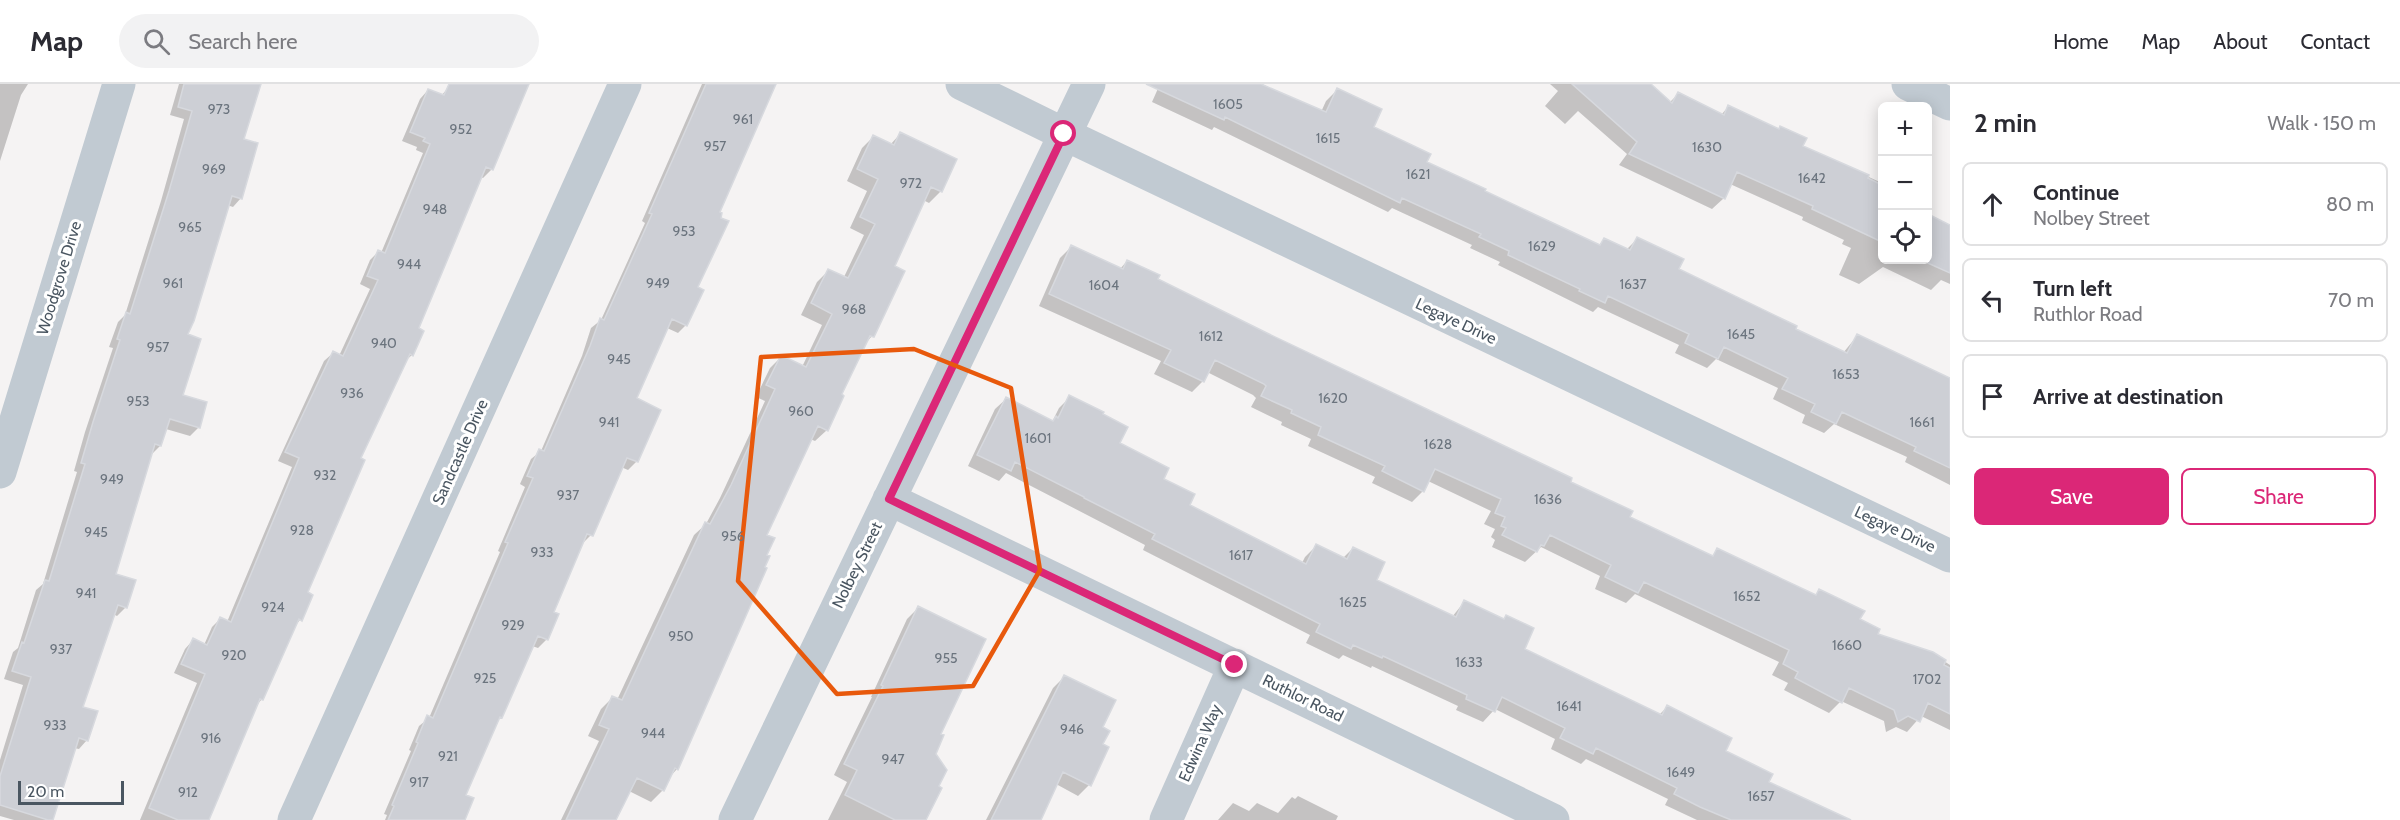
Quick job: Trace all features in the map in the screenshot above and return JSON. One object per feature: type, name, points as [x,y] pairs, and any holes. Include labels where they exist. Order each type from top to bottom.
[{"type":"street","name":"Woodgrove Drive","points":[[0,472],[119,84]]},
{"type":"street","name":"Sandcastle Drive","points":[[294,820],[625,84]]},
{"type":"street","name":"Legaye Drive","points":[[962,84],[1950,556]]},
{"type":"street","name":"Nolbey Street","points":[[735,820],[1089,84]]},
{"type":"street","points":[[1908,84],[1950,104]]},
{"type":"street","name":"Ruthlor Road","points":[[889,499],[1553,820]]},
{"type":"street","name":"Edwina Way","points":[[1166,820],[1235,665]]},
{"type":"highlighted area","points":[[914,349],[1011,388],[1040,570],[973,686],[837,694],[738,581],[761,357]]},
{"type":"building","points":[[184,84],[261,84],[244,139],[258,143],[242,199],[232,196],[188,334],[201,339],[183,395],[207,402],[200,428],[170,419],[161,446],[155,444],[116,574],[136,580],[127,608],[118,605],[83,707],[98,711],[88,741],[79,738],[53,820],[48,820],[0,805],[0,776],[31,677],[12,671],[45,580],[49,581],[85,464],[81,463],[93,422],[120,340],[117,339],[126,312],[130,314],[169,191],[192,111],[178,107]]},
{"type":"building","points":[[449,84],[529,84],[493,170],[486,167],[419,328],[424,331],[413,356],[410,354],[361,458],[365,460],[308,592],[313,595],[302,621],[299,619],[263,700],[260,699],[209,820],[178,820],[149,808],[205,674],[181,664],[193,638],[207,645],[220,617],[231,622],[299,458],[285,452],[333,351],[343,356],[378,280],[367,276],[378,250],[385,253],[430,144],[423,141],[425,138],[410,132],[428,89],[444,95]]},
{"type":"building","points":[[706,84],[776,84],[720,212],[722,213],[721,218],[729,221],[698,287],[704,290],[687,326],[672,319],[637,398],[661,410],[638,462],[627,458],[593,536],[587,534],[554,612],[559,614],[548,640],[538,636],[466,795],[474,798],[465,820],[388,820],[427,715],[433,718],[508,543],[505,542],[533,478],[527,476],[539,449],[544,451],[600,318],[604,320],[652,214],[649,213]]},
{"type":"building","points":[[1146,84],[1261,84],[1326,112],[1337,88],[1382,109],[1374,127],[1431,154],[1427,162],[1486,189],[1485,191],[1600,245],[1604,238],[1630,250],[1637,237],[1684,259],[1679,269],[1847,353],[1857,334],[1950,378],[1950,468],[1914,451],[1916,447],[1842,412],[1836,424],[1811,412],[1815,404],[1782,389],[1788,378],[1724,347],[1718,359],[1685,343],[1689,334],[1608,296],[1605,303],[1579,291],[1580,289],[1508,255],[1509,251],[1479,237],[1481,234],[1402,198],[1400,203],[1225,117],[1224,120]]},
{"type":"building","points":[[1572,84],[1651,84],[1672,103],[1678,92],[1724,115],[1728,105],[1779,129],[1780,126],[1807,138],[1803,146],[1869,175],[1868,178],[1878,183],[1878,240],[1812,209],[1813,206],[1737,172],[1725,199],[1629,154],[1637,142]]},
{"type":"building","points":[[900,132],[957,159],[942,192],[931,187],[895,266],[905,271],[874,337],[870,336],[842,394],[844,396],[828,431],[818,426],[767,535],[775,538],[767,555],[770,556],[765,567],[767,568],[678,770],[675,768],[664,791],[637,778],[616,820],[566,820],[609,729],[599,725],[612,696],[622,700],[705,522],[710,524],[731,485],[775,389],[766,385],[781,355],[806,367],[832,314],[811,303],[828,269],[848,278],[875,224],[860,217],[878,179],[857,169],[873,135],[894,145]]},
{"type":"building","points":[[1932,216],[1950,225],[1950,273],[1930,264],[1932,264]]},
{"type":"building","points":[[1071,245],[1123,269],[1127,260],[1160,275],[1158,279],[1269,334],[1572,478],[1571,482],[1633,511],[1630,517],[1713,556],[1717,548],[1816,595],[1819,589],[1865,611],[1860,619],[1880,629],[1878,634],[1933,652],[1946,660],[1944,665],[1950,668],[1950,714],[1928,703],[1920,722],[1908,716],[1898,722],[1894,710],[1849,688],[1842,703],[1795,678],[1798,672],[1783,664],[1789,650],[1644,582],[1638,593],[1605,577],[1611,565],[1550,535],[1544,546],[1541,545],[1537,552],[1502,535],[1506,528],[1501,526],[1505,517],[1495,513],[1501,499],[1435,469],[1424,492],[1382,471],[1385,466],[1318,435],[1321,427],[1261,396],[1266,386],[1264,384],[1215,360],[1204,382],[1164,363],[1171,350],[1049,294]]},
{"type":"building","points":[[1069,395],[1128,427],[1120,443],[1169,468],[1164,479],[1195,494],[1190,505],[1306,564],[1316,544],[1347,559],[1353,547],[1385,562],[1377,580],[1456,617],[1464,600],[1504,619],[1506,615],[1534,628],[1525,649],[1662,715],[1667,705],[1732,738],[1726,751],[1773,774],[1769,782],[1851,820],[1731,820],[1674,794],[1677,788],[1596,748],[1593,754],[1560,738],[1565,728],[1502,697],[1495,712],[1466,699],[1467,695],[1383,656],[1382,658],[1353,645],[1351,649],[1316,632],[1320,624],[1152,539],[1155,534],[1084,497],[1015,462],[1011,471],[977,455],[1006,397],[1053,421],[1056,416],[1058,418]]},
{"type":"building","points":[[918,606],[986,639],[941,734],[944,735],[936,754],[947,770],[939,786],[942,788],[926,820],[895,820],[845,795],[857,770],[844,764],[883,686],[881,685]]},
{"type":"building","points":[[1064,675],[1116,700],[1103,727],[1110,731],[1103,744],[1109,747],[1091,786],[1063,772],[1041,820],[991,820]]},
{"type":"route","points":[[1064,134],[889,499],[1235,665]]}]
